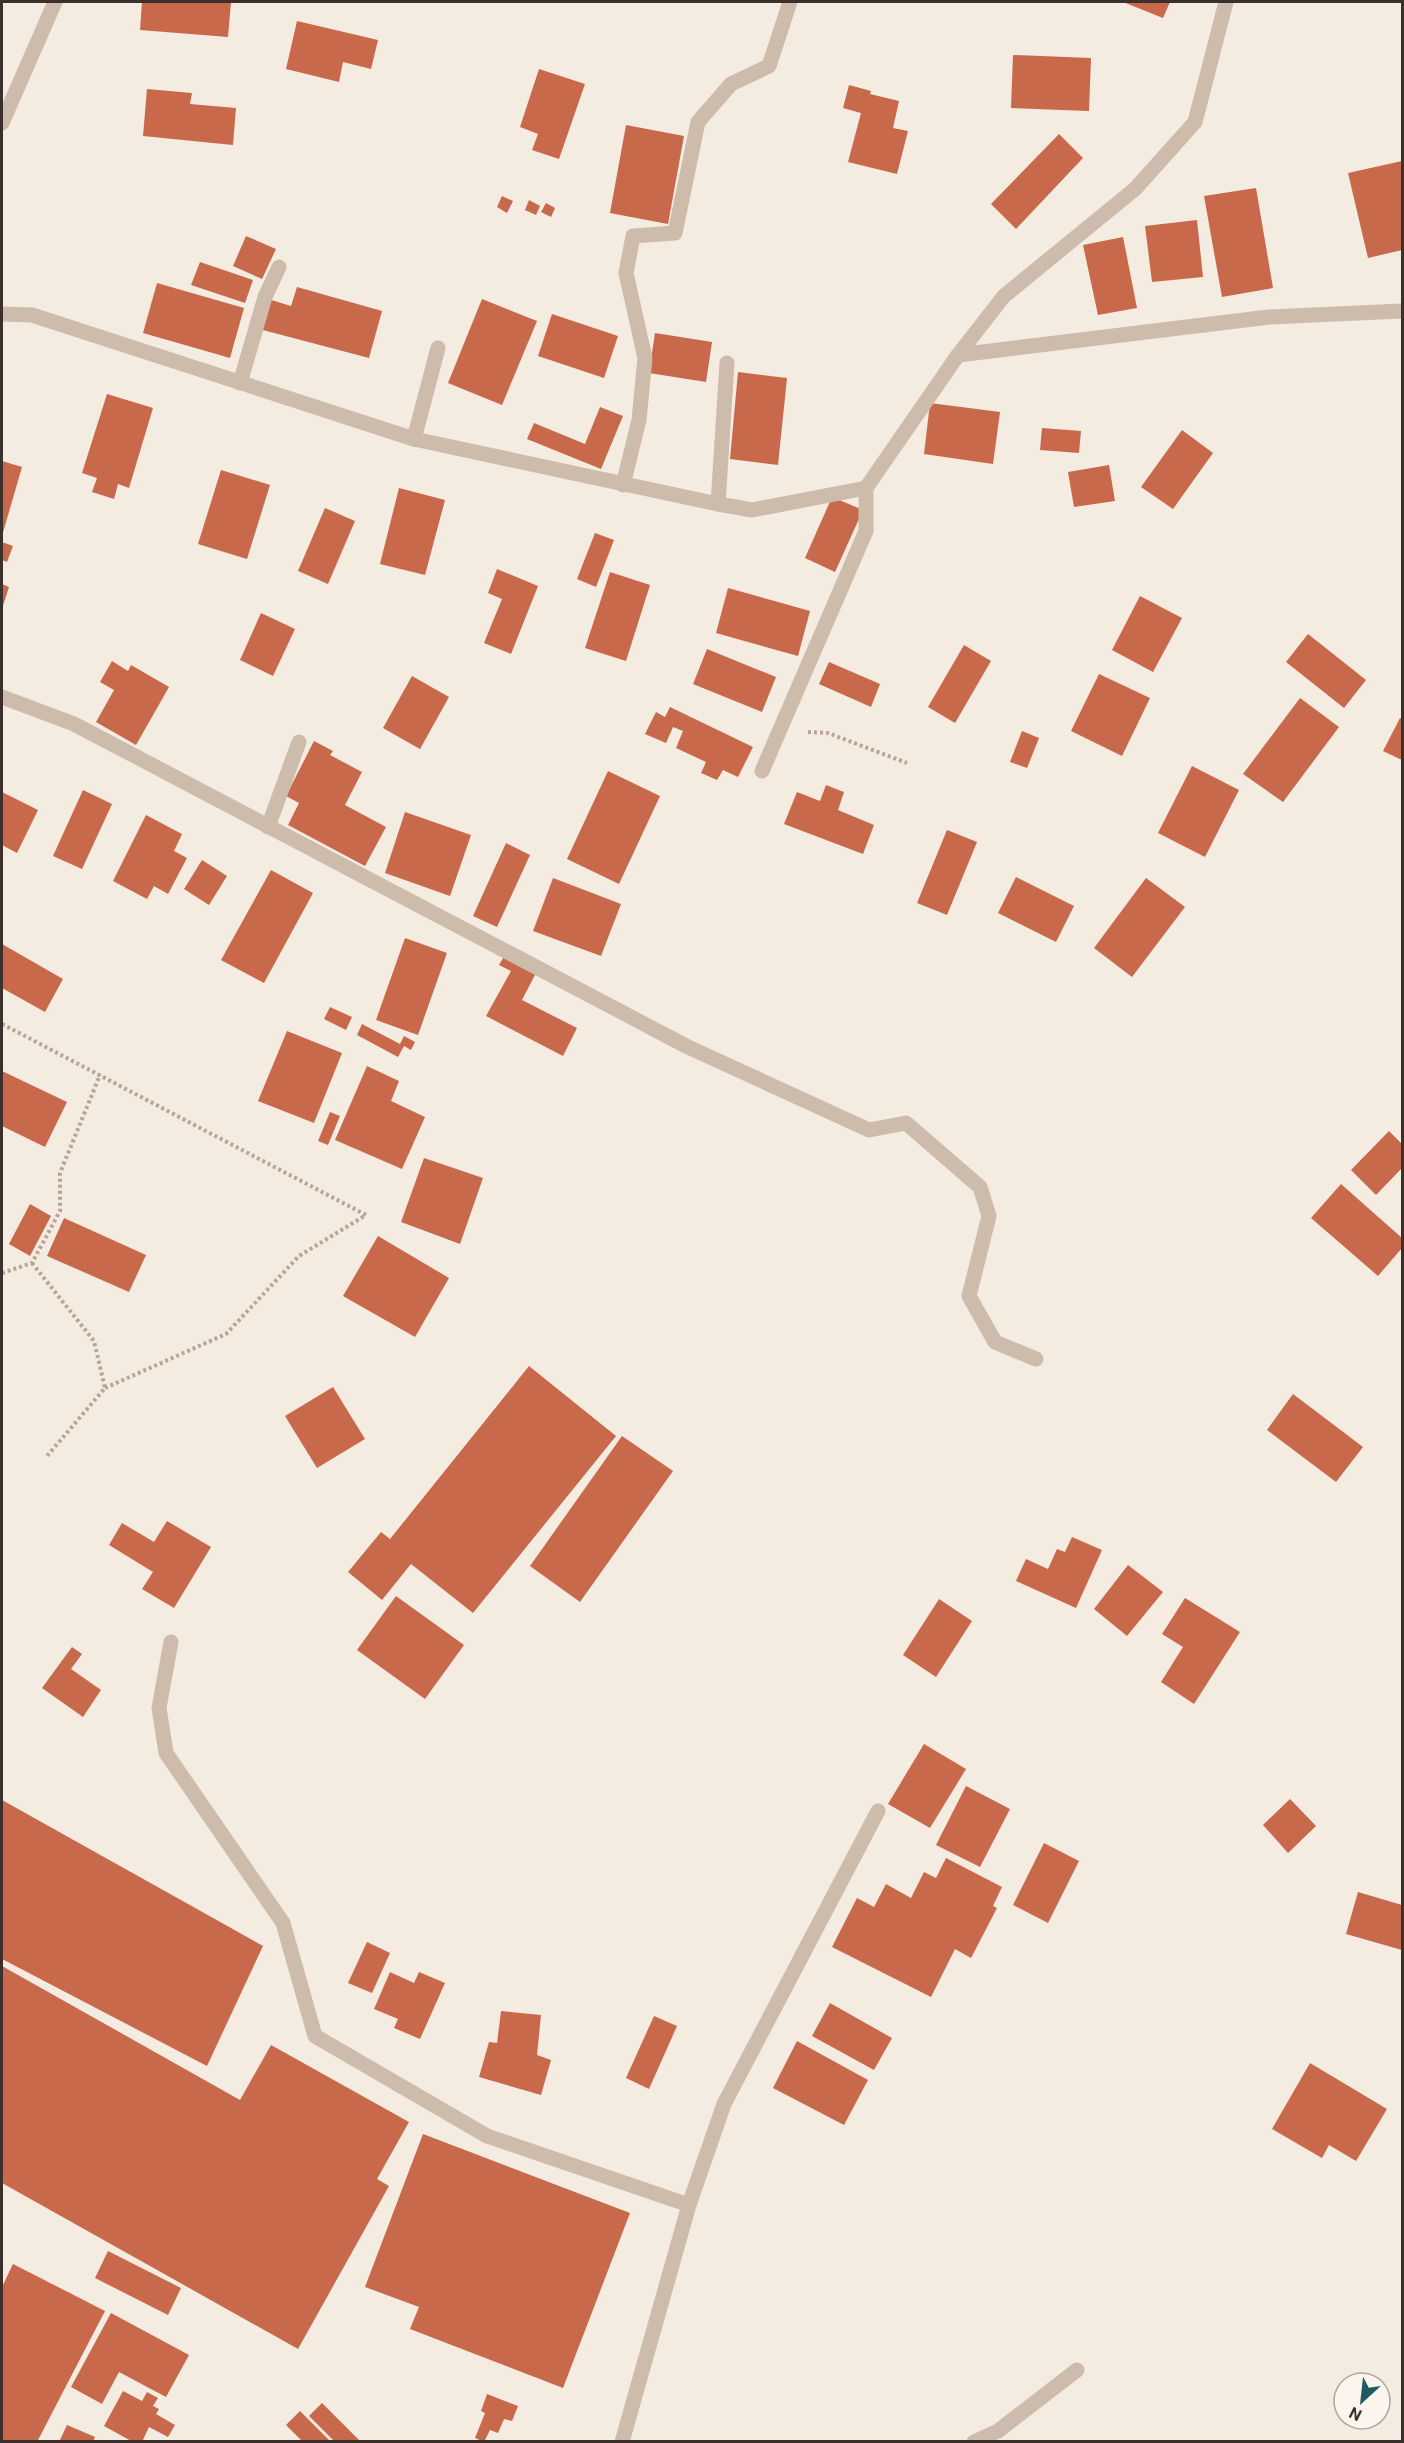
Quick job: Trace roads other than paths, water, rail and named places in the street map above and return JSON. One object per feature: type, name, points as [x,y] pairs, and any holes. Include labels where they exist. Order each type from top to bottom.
[{"type":"street","points":[[2,123],[55,2]]},
{"type":"street","points":[[623,485],[639,420],[645,358],[626,273],[633,236],[675,233],[698,122],[731,84],[769,66],[790,2]]},
{"type":"street","points":[[762,771],[867,531],[866,489],[958,355],[1004,296],[1135,189],[1195,122],[1226,2]]},
{"type":"street","points":[[240,383],[266,297],[279,267]]},
{"type":"street","points":[[958,355],[1269,317],[1402,311]]},
{"type":"street","points":[[2,315],[32,315],[414,439],[623,485],[752,510],[866,489]]},
{"type":"street","points":[[414,439],[438,348]]},
{"type":"street","points":[[718,504],[727,363]]},
{"type":"street","points":[[2,697],[74,724],[688,1047],[869,1130],[906,1123],[980,1187],[989,1216],[969,1296],[995,1342],[1036,1359]]},
{"type":"street","points":[[268,827],[299,741]]},
{"type":"street","points":[[171,1642],[159,1708],[166,1753],[283,1923],[315,2036],[487,2136],[689,2205]]},
{"type":"street","points":[[622,2442],[689,2205],[724,2104],[878,1811]]},
{"type":"street","points":[[974,2442],[998,2431],[1077,2370]]}]
